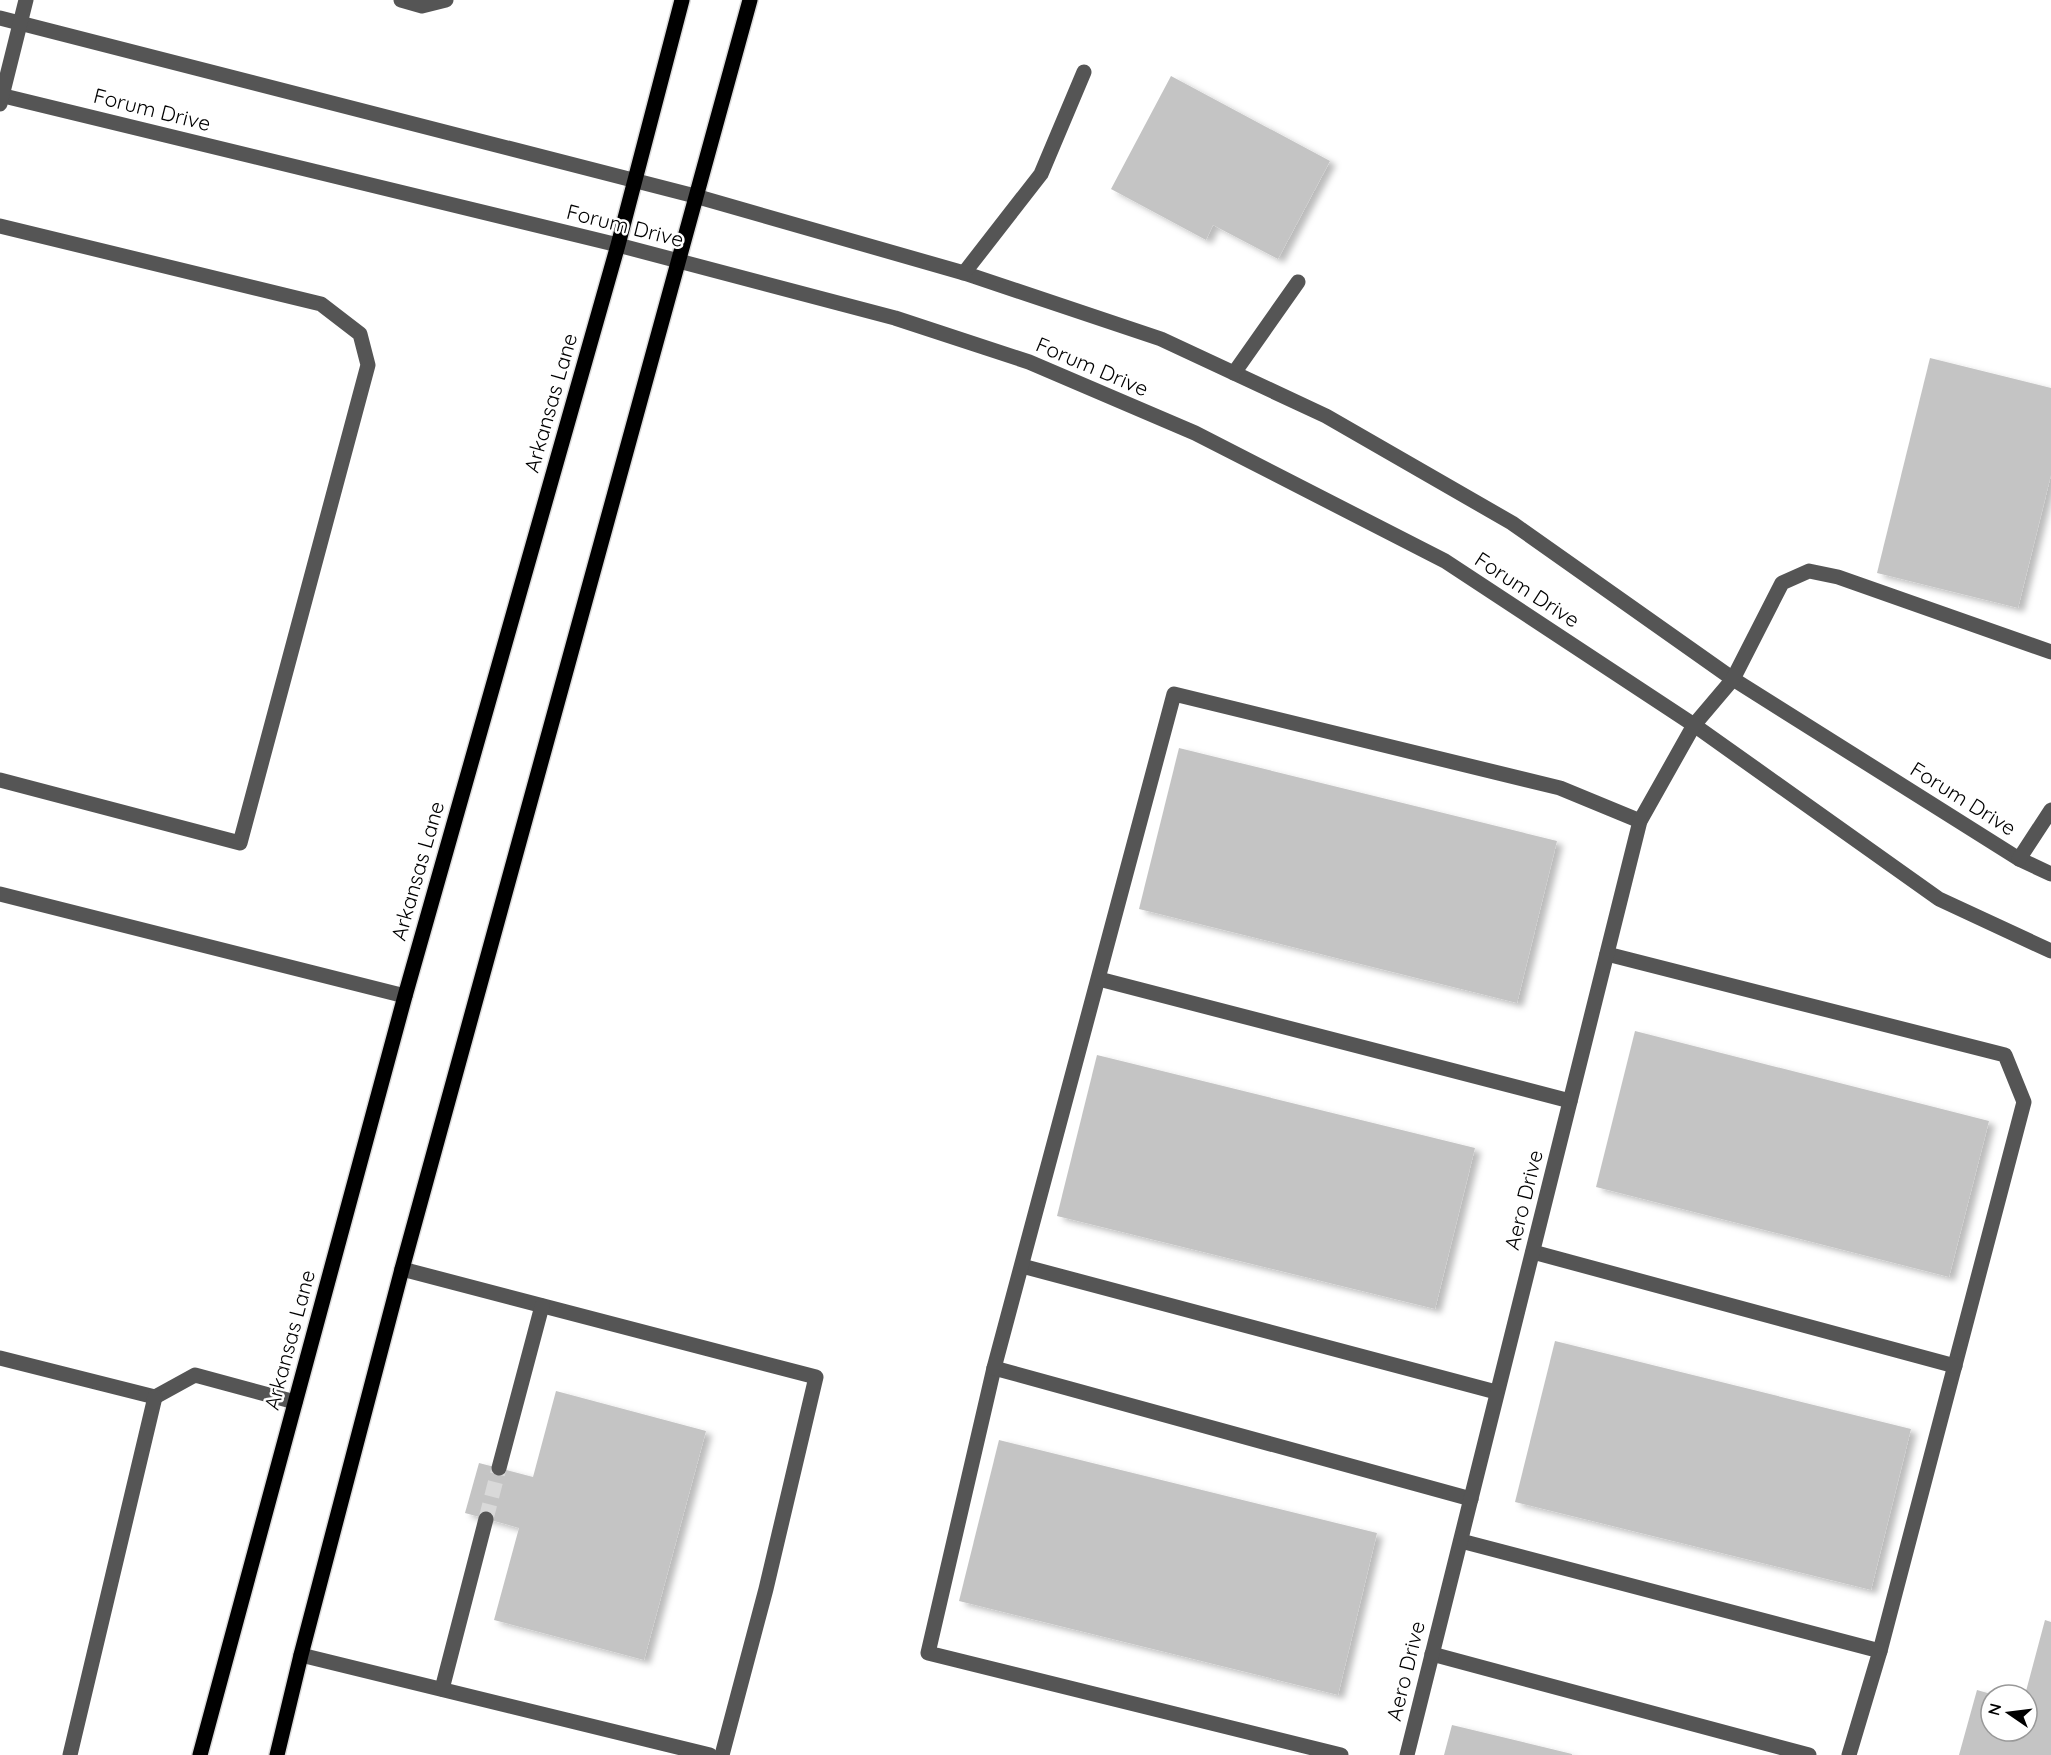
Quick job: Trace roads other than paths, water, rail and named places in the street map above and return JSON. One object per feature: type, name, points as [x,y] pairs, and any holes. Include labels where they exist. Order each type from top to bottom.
[{"type":"main road","name":"Arkansas Lane","points":[[200,1755],[405,996],[618,245],[682,0]]},
{"type":"main road","points":[[277,1755],[402,1269],[750,0]]},
{"type":"street","points":[[1,98],[26,0]]},
{"type":"street","points":[[401,0],[422,6],[446,0]]},
{"type":"street","name":"Forum Drive","points":[[0,18],[695,196],[964,273],[1161,339],[1326,416],[1512,523],[1733,679],[2019,860],[2051,874]]},
{"type":"street","points":[[964,273],[1041,174],[1084,72]]},
{"type":"street","name":"Forum Drive","points":[[1,98],[618,245],[895,318],[1029,362],[1195,434],[1445,561],[1694,725],[1939,898],[2051,951]]},
{"type":"street","points":[[0,226],[321,304],[360,334],[368,365],[240,843],[0,780]]},
{"type":"street","points":[[1233,373],[1298,282]]},
{"type":"street","name":"Aero Drive","points":[[1407,1755],[1640,821],[1694,725],[1733,679],[1782,583],[1809,571],[1838,577],[2051,652]]},
{"type":"street","points":[[1341,1755],[928,1653],[994,1368],[1174,694],[1560,788],[1640,821]]},
{"type":"street","points":[[2019,860],[2051,810]]},
{"type":"street","points":[[0,894],[405,996]]},
{"type":"street","points":[[1607,954],[2005,1055],[2024,1102],[1880,1651],[1849,1755]]},
{"type":"street","points":[[1099,979],[1570,1101]]},
{"type":"street","points":[[1533,1252],[1955,1366]]},
{"type":"street","points":[[1022,1266],[1496,1392]]},
{"type":"street","points":[[402,1269],[816,1377],[766,1589],[722,1755]]},
{"type":"street","points":[[499,1468],[542,1306]]},
{"type":"street","points":[[0,1358],[155,1397],[195,1375],[295,1402]]},
{"type":"street","points":[[994,1368],[1471,1499]]},
{"type":"street","points":[[70,1755],[155,1397]]},
{"type":"street","points":[[442,1689],[486,1519]]},
{"type":"street","points":[[1461,1541],[1880,1651]]},
{"type":"street","points":[[1432,1654],[1809,1755]]},
{"type":"street","points":[[301,1655],[710,1755]]},
{"type":"tunnel","points":[[486,1519],[499,1468]]}]
